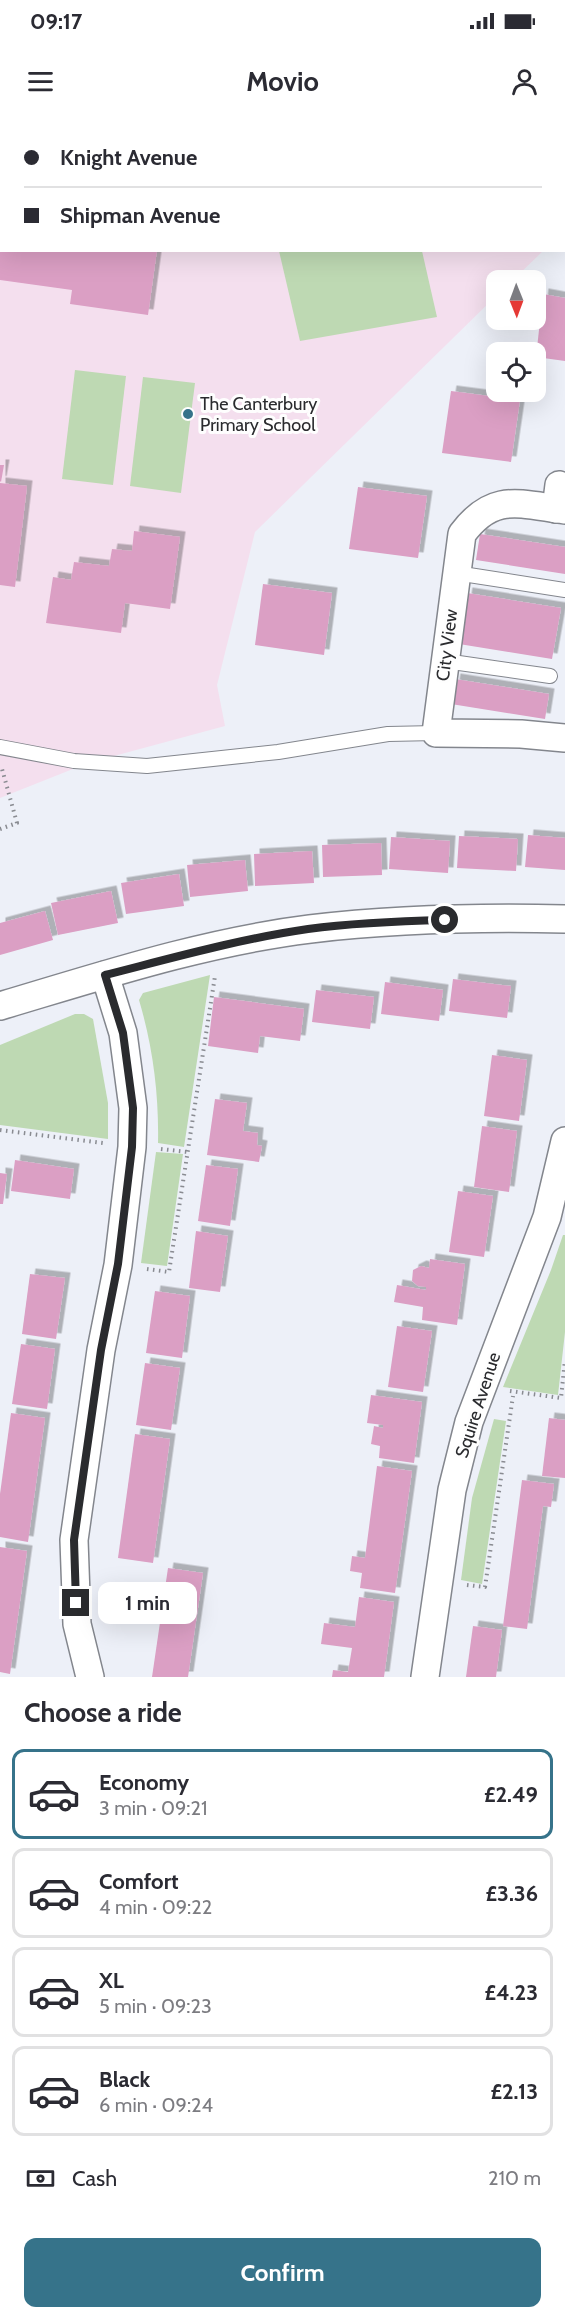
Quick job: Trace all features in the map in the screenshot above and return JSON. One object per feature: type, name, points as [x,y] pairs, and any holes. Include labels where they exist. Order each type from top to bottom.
[{"type":"street","name":"City View","points":[[436,733],[462,534],[472,520],[486,509],[510,504],[560,501]]},
{"type":"street","points":[[436,733],[521,734],[565,738]]},
{"type":"street","points":[[0,1006],[105,975],[220,945],[308,929],[400,921],[513,917],[565,919]]},
{"type":"street","points":[[90,1677],[77,1624],[74,1540],[101,1350],[118,1264],[132,1147],[133,1108],[123,1033],[105,975]]},
{"type":"street","name":"Squire Avenue","points":[[426,1677],[452,1490],[469,1422],[547,1217],[565,1141]]},
{"type":"lane","points":[[456,573],[565,591]]},
{"type":"lane","points":[[445,661],[550,676]]},
{"type":"lane","points":[[0,747],[74,761],[147,766],[278,752],[388,734],[436,733]]},
{"type":"path","points":[[0,762],[17,823],[0,830]]},
{"type":"path","points":[[118,1264],[169,1272],[220,945]]},
{"type":"path","points":[[0,1130],[188,1152]]},
{"type":"path","points":[[483,1382],[513,1392],[561,1398],[565,1360]]},
{"type":"path","points":[[439,1581],[485,1587],[513,1392]]},
{"type":"shaded area","name":"The Canterbury Primary School","points":[[0,252],[542,252],[523,270],[486,270],[486,306],[255,532],[217,685],[225,726],[88,763],[0,798]]},
{"type":"green space","points":[[279,252],[422,252],[437,317],[300,341]]},
{"type":"green space","points":[[75,370],[126,376],[113,485],[62,479]]},
{"type":"green space","points":[[143,377],[195,383],[181,493],[130,486]]},
{"type":"green space","points":[[210,975],[184,1147],[158,1143],[154,1071],[139,1000],[143,993]]},
{"type":"green space","points":[[75,1014],[84,1014],[93,1019],[108,1103],[108,1139],[0,1125],[0,1045]]},
{"type":"green space","points":[[156,1152],[183,1154],[167,1266],[141,1263]]},
{"type":"green space","points":[[563,1235],[565,1235],[565,1332],[558,1395],[503,1387],[551,1270]]},
{"type":"green space","points":[[494,1419],[506,1421],[482,1584],[461,1580],[472,1498]]},
{"type":"building","points":[[0,252],[157,252],[148,315],[70,304],[72,290],[0,280]]},
{"type":"building","points":[[546,295],[565,298],[565,361],[546,358],[546,342],[538,342],[539,330],[546,330]]},
{"type":"building","points":[[451,391],[486,396],[486,402],[520,402],[511,462],[442,453]]},
{"type":"building","points":[[0,465],[4,465],[1,482],[0,481]]},
{"type":"building","points":[[0,483],[27,486],[15,587],[0,585]]},
{"type":"building","points":[[358,487],[427,496],[418,558],[349,549]]},
{"type":"building","points":[[134,531],[180,537],[170,609],[125,603],[121,633],[46,623],[53,577],[71,580],[74,562],[109,566],[112,549],[132,551]]},
{"type":"building","points":[[480,534],[565,547],[565,574],[476,560]]},
{"type":"building","points":[[263,584],[332,593],[324,655],[255,645]]},
{"type":"building","points":[[467,593],[561,608],[552,659],[459,644]]},
{"type":"building","points":[[455,679],[549,694],[545,719],[451,704]]},
{"type":"building","points":[[528,835],[565,838],[565,870],[525,867]]},
{"type":"building","points":[[459,836],[518,839],[516,871],[457,868]]},
{"type":"building","points":[[391,837],[450,841],[448,873],[389,869]]},
{"type":"building","points":[[381,843],[382,875],[323,877],[322,845]]},
{"type":"building","points":[[312,851],[314,883],[255,886],[254,854]]},
{"type":"building","points":[[245,860],[248,891],[190,897],[187,865]]},
{"type":"building","points":[[179,874],[184,906],[126,914],[121,883]]},
{"type":"building","points":[[111,891],[118,923],[58,935],[51,903]]},
{"type":"building","points":[[45,911],[53,940],[0,955],[0,923]]},
{"type":"building","points":[[453,979],[511,986],[507,1018],[449,1011]]},
{"type":"building","points":[[385,982],[443,990],[439,1021],[381,1014]]},
{"type":"building","points":[[316,990],[374,997],[370,1029],[312,1022]]},
{"type":"building","points":[[214,997],[304,1009],[300,1041],[260,1036],[258,1053],[208,1046]]},
{"type":"building","points":[[492,1055],[527,1060],[519,1121],[484,1116]]},
{"type":"building","points":[[215,1099],[247,1103],[243,1131],[258,1133],[257,1145],[262,1146],[259,1162],[207,1155]]},
{"type":"building","points":[[482,1126],[517,1131],[509,1192],[474,1187]]},
{"type":"building","points":[[15,1160],[74,1169],[70,1199],[11,1191]]},
{"type":"building","points":[[206,1165],[238,1169],[230,1226],[198,1221]]},
{"type":"building","points":[[0,1173],[7,1174],[3,1204],[0,1204]]},
{"type":"building","points":[[458,1191],[493,1196],[484,1257],[449,1252]]},
{"type":"building","points":[[196,1231],[228,1236],[220,1292],[189,1288]]},
{"type":"building","points":[[430,1259],[465,1264],[457,1325],[422,1320],[423,1307],[394,1302],[397,1285],[426,1290],[426,1287],[418,1286],[412,1281],[413,1270],[421,1266],[429,1268]]},
{"type":"building","points":[[30,1274],[65,1278],[56,1339],[22,1334]]},
{"type":"building","points":[[155,1291],[190,1296],[182,1358],[146,1353]]},
{"type":"building","points":[[397,1326],[432,1331],[423,1392],[388,1387]]},
{"type":"building","points":[[21,1344],[55,1349],[47,1409],[12,1404]]},
{"type":"building","points":[[145,1363],[180,1368],[171,1430],[136,1425]]},
{"type":"building","points":[[371,1395],[422,1402],[414,1463],[379,1458],[380,1446],[371,1444],[374,1426],[383,1428],[383,1425],[367,1423]]},
{"type":"building","points":[[11,1413],[45,1418],[28,1542],[0,1537],[0,1494]]},
{"type":"building","points":[[549,1418],[565,1420],[565,1478],[542,1476]]},
{"type":"building","points":[[135,1434],[170,1439],[153,1563],[118,1558]]},
{"type":"building","points":[[377,1466],[412,1471],[395,1593],[360,1588],[362,1573],[350,1571],[352,1556],[365,1558]]},
{"type":"building","points":[[522,1480],[554,1484],[551,1507],[543,1506],[527,1629],[503,1626]]},
{"type":"building","points":[[0,1547],[27,1551],[10,1674],[0,1672]]},
{"type":"building","points":[[168,1568],[203,1573],[188,1677],[152,1677]]},
{"type":"building","points":[[359,1597],[394,1602],[384,1677],[332,1677],[333,1670],[348,1672],[352,1648],[321,1644],[324,1623],[355,1627]]},
{"type":"building","points":[[473,1626],[502,1630],[496,1677],[466,1677]]},
{"type":"place","name":"The Canterbury Primary School","points":[[188,414]]},
{"type":"route","points":[[76,1603],[74,1540],[101,1350],[118,1264],[132,1147],[133,1108],[123,1033],[105,975],[220,945],[308,929],[400,921],[445,920]]}]
